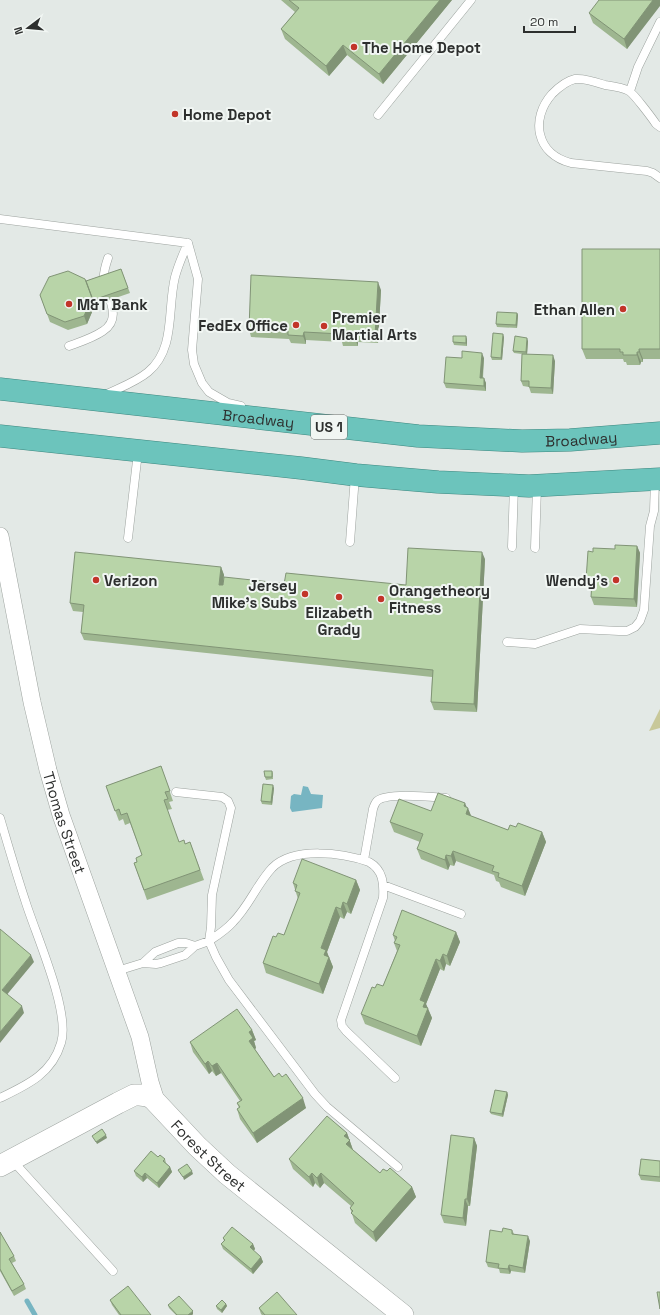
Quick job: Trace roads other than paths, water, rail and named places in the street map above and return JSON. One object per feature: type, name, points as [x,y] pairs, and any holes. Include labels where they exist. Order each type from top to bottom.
[{"type":"highway","name":"Broadway","points":[[0,390],[418,436],[522,441],[570,440],[660,433]]},
{"type":"highway","points":[[0,436],[430,482],[514,486],[658,479]]},
{"type":"street","name":"Thomas Street","points":[[0,536],[32,702],[48,770],[61,815],[140,1037],[150,1082],[156,1101]]},
{"type":"street","points":[[6,1163],[118,1103],[134,1096],[145,1095],[156,1101]]},
{"type":"street","name":"Forest Street","points":[[156,1101],[173,1122],[227,1174],[403,1315]]},
{"type":"lane","points":[[378,115],[471,0]]},
{"type":"lane","points":[[630,91],[638,67],[660,23]]},
{"type":"lane","points":[[660,127],[630,91],[582,79],[566,82],[550,96],[542,108],[539,125],[542,139],[549,150],[555,156],[567,162],[653,173],[660,178]]},
{"type":"lane","points":[[0,219],[188,243]]},
{"type":"lane","points":[[94,400],[142,376],[153,367],[162,354],[166,343],[175,278],[188,243]]},
{"type":"lane","points":[[188,243],[198,279],[192,350],[194,364],[202,383],[209,392],[228,403],[313,425]]},
{"type":"lane","points":[[69,346],[102,332],[108,328],[111,322],[113,308],[104,277],[108,258]]},
{"type":"lane","points":[[128,538],[138,451]]},
{"type":"lane","points":[[350,542],[356,475]]},
{"type":"lane","points":[[507,642],[535,644],[580,629],[623,631],[631,629],[638,624],[642,618],[644,610],[650,526],[654,511],[658,479]]},
{"type":"lane","points":[[535,548],[538,485]]},
{"type":"lane","points":[[512,546],[514,486]]},
{"type":"lane","points":[[176,792],[222,797],[228,801],[231,808],[212,895],[209,941],[229,980],[315,1094],[327,1107],[398,1167]]},
{"type":"lane","points":[[364,860],[373,809],[377,801],[384,797],[395,796],[447,798]]},
{"type":"lane","points":[[0,818],[25,900],[57,993],[63,1029],[62,1042],[57,1053],[50,1065],[42,1074],[30,1083],[0,1098]]},
{"type":"lane","points":[[117,971],[142,963],[161,963],[185,955],[195,946],[209,941],[221,933],[233,923],[271,870],[281,861],[310,854],[327,853],[364,860],[374,865],[379,870],[383,879],[383,898],[341,1020],[342,1026],[346,1031],[395,1078]]},
{"type":"lane","points":[[383,884],[461,914]]},
{"type":"lane","points":[[142,963],[155,952],[178,943],[186,943],[195,946]]},
{"type":"lane","points":[[6,1163],[113,1271]]},
{"type":"water","points":[[303,786],[308,787],[311,794],[323,795],[322,808],[292,812],[290,808],[291,796],[294,794],[301,795]]},
{"type":"waterway","points":[[27,1301],[35,1315]]},
{"type":"place","name":"The Home Depot","points":[[354,47]]},
{"type":"place","name":"Home Depot","points":[[175,114]]},
{"type":"place","name":"M&T Bank","points":[[69,304]]},
{"type":"place","name":"Ethan Allen","points":[[623,309]]},
{"type":"place","name":"FedEx Office","points":[[296,325]]},
{"type":"place","name":"Premier Martial Arts","points":[[324,326]]},
{"type":"place","name":"Verizon","points":[[96,580]]},
{"type":"place","name":"Wendy's","points":[[616,580]]},
{"type":"place","name":"Jersey Mike's Subs","points":[[305,594]]},
{"type":"place","name":"Elizabeth Grady","points":[[339,597]]},
{"type":"place","name":"Orangetheory Fitness","points":[[381,599]]}]
